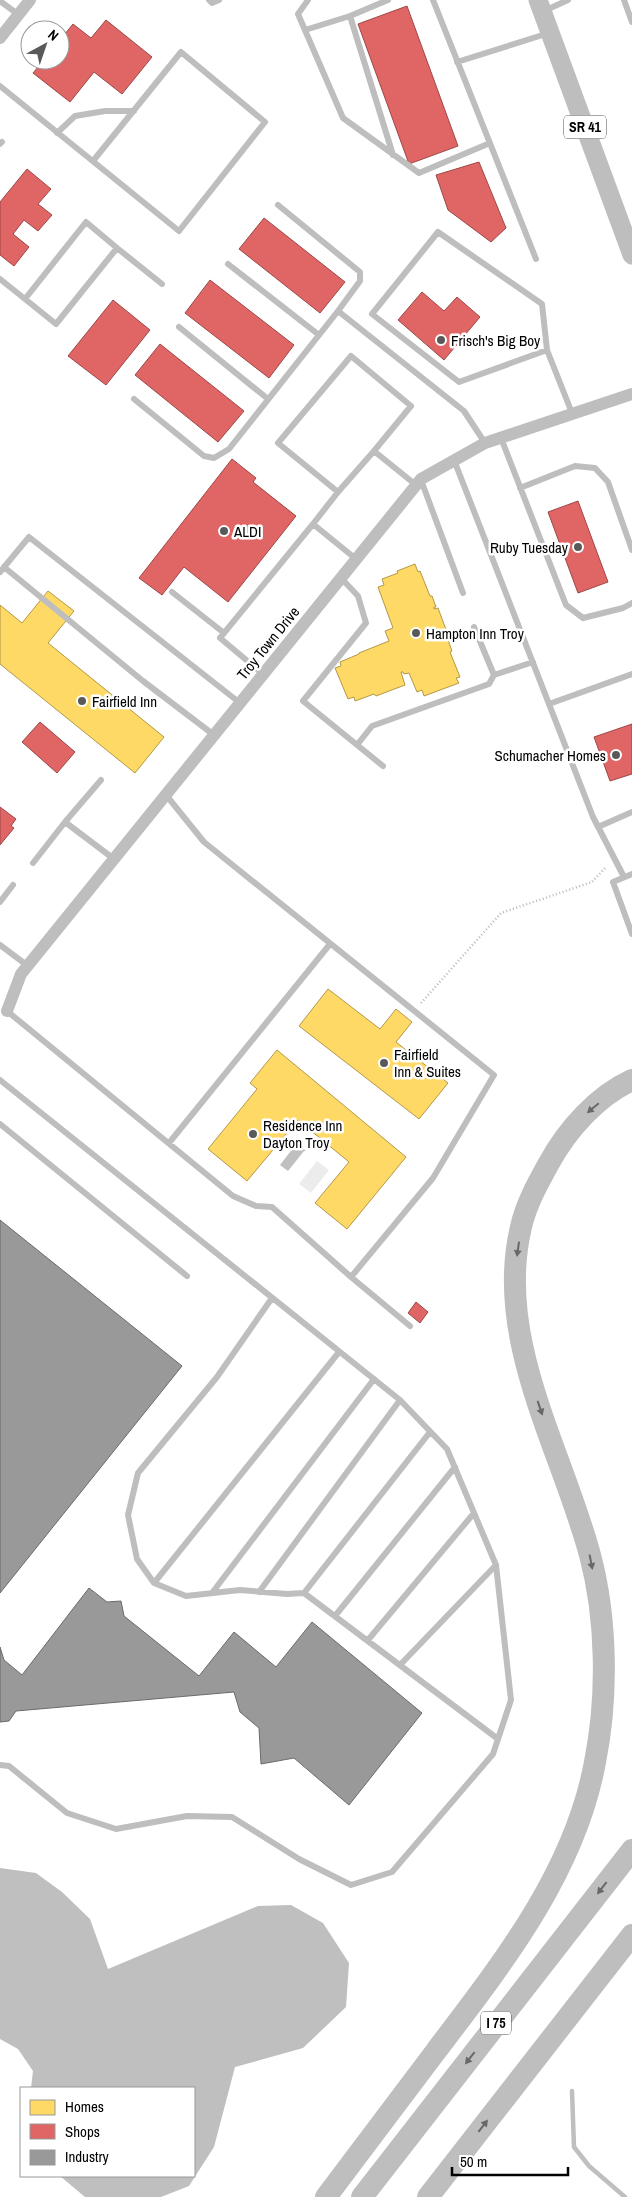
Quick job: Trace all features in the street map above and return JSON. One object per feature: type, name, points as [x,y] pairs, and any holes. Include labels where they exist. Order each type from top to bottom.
[{"type":"highway","points":[[326,2197],[461,2019],[514,1943],[547,1892],[567,1852],[583,1811],[595,1762],[603,1704],[604,1660],[599,1603],[590,1556],[526,1365],[517,1306],[516,1265],[521,1226],[533,1192],[556,1150],[581,1118],[621,1085],[632,1080]]},
{"type":"highway","name":"I 75","points":[[362,2197],[632,1850]]},
{"type":"highway","points":[[428,2197],[632,1935]]},
{"type":"highway","points":[[546,2045],[632,1952]]},
{"type":"main road","name":"SR 41","points":[[540,6],[632,255]]},
{"type":"street","points":[[0,38],[30,0]]},
{"type":"street","name":"Troy Town Drive","points":[[7,1012],[21,974],[418,482],[485,443],[632,394]]},
{"type":"lane","points":[[209,0],[212,3],[219,0]]},
{"type":"lane","points":[[308,0],[298,14],[343,118],[419,174],[490,143]]},
{"type":"lane","points":[[305,30],[350,16],[388,0]]},
{"type":"lane","points":[[433,0],[536,259]]},
{"type":"lane","points":[[540,6],[568,0]]},
{"type":"lane","points":[[624,0],[632,20]]},
{"type":"lane","points":[[0,1],[19,15]]},
{"type":"lane","points":[[350,16],[393,155]]},
{"type":"lane","points":[[458,62],[550,32]]},
{"type":"lane","points":[[0,86],[178,231],[265,122],[182,52],[93,161]]},
{"type":"lane","points":[[58,132],[75,116],[105,111],[134,111]]},
{"type":"lane","points":[[134,399],[204,456],[214,458],[229,449],[338,311],[360,281],[360,272],[278,205]]},
{"type":"lane","points":[[25,299],[86,222],[162,284]]},
{"type":"lane","points":[[547,350],[459,382],[372,314],[438,232],[542,304],[547,350],[572,414]]},
{"type":"lane","points":[[0,279],[56,324],[117,248]]},
{"type":"lane","points":[[228,264],[319,335]]},
{"type":"lane","points":[[338,311],[464,411],[485,443]]},
{"type":"lane","points":[[178,327],[268,399]]},
{"type":"lane","points":[[264,674],[220,638],[338,492],[411,406],[351,356],[278,443],[338,492]]},
{"type":"lane","points":[[501,438],[566,605],[583,618],[624,608],[632,603]]},
{"type":"lane","points":[[374,451],[418,482],[463,593]]},
{"type":"lane","points":[[454,460],[598,826],[624,877]]},
{"type":"lane","points":[[520,488],[575,466],[595,468],[608,482],[632,550]]},
{"type":"lane","points":[[312,524],[356,559]]},
{"type":"lane","points":[[214,735],[2,569],[29,537],[240,703]]},
{"type":"lane","points":[[341,578],[358,596],[366,622],[303,701],[383,766]]},
{"type":"lane","points":[[172,592],[224,633]]},
{"type":"lane","points":[[474,627],[494,675]]},
{"type":"lane","points":[[357,745],[372,726],[489,684],[494,675],[533,662]]},
{"type":"lane","points":[[549,704],[632,674]]},
{"type":"lane","points":[[33,863],[101,780]]},
{"type":"lane","points":[[166,795],[204,842],[494,1076],[433,1178],[350,1277]]},
{"type":"lane","points":[[598,826],[632,812]]},
{"type":"lane","points":[[66,822],[114,859]]},
{"type":"lane","points":[[632,874],[613,882],[632,934]]},
{"type":"lane","points":[[0,902],[13,885]]},
{"type":"lane","points":[[169,1143],[330,944]]},
{"type":"lane","points":[[0,945],[28,966]]},
{"type":"lane","points":[[7,1012],[234,1196],[256,1206],[272,1207],[350,1277],[410,1326]]},
{"type":"lane","points":[[0,1080],[400,1400],[447,1449],[496,1565],[511,1700],[493,1754],[392,1872],[351,1885],[299,1859],[232,1817],[187,1816],[116,1829],[68,1813],[9,1766],[0,1764]]},
{"type":"lane","points":[[0,1124],[187,1276]]},
{"type":"lane","points":[[272,1298],[217,1377],[138,1473],[128,1515],[137,1559],[154,1582],[186,1596],[240,1590],[287,1594],[304,1593],[498,1739]]},
{"type":"lane","points":[[154,1582],[339,1352]]},
{"type":"lane","points":[[212,1593],[374,1379]]},
{"type":"lane","points":[[259,1592],[400,1400]]},
{"type":"lane","points":[[304,1593],[430,1432]]},
{"type":"lane","points":[[335,1616],[455,1467]]},
{"type":"lane","points":[[368,1640],[474,1514]]},
{"type":"lane","points":[[400,1665],[496,1565]]},
{"type":"path","points":[[414,1011],[501,913],[592,882],[606,868],[608,845]]},
{"type":"shaded area","points":[[297,1143],[306,1151],[288,1171],[280,1165]]},
{"type":"shaded area","points":[[317,1161],[329,1170],[311,1193],[299,1184]]},
{"type":"shaded area","points":[[0,1868],[36,1873],[62,1892],[90,1919],[108,1969],[258,1906],[291,1905],[323,1923],[349,1963],[346,2007],[303,2048],[235,2067],[214,2147],[195,2177],[195,2087],[31,2087],[33,2071],[18,2049],[0,2039]]},
{"type":"shaded area","points":[[61,2177],[195,2177],[189,2186],[161,2197],[85,2197]]},
{"type":"building: Homes","name":"Hampton Inn Troy","points":[[415,564],[418,572],[420,571],[430,596],[432,596],[436,607],[434,609],[438,608],[448,635],[452,651],[450,652],[460,677],[456,678],[459,683],[424,696],[422,690],[417,692],[409,673],[404,674],[401,672],[405,685],[376,696],[374,694],[355,701],[354,697],[348,699],[335,668],[341,666],[340,662],[389,641],[385,631],[393,628],[378,587],[384,585],[382,579]]},
{"type":"building: Homes","name":"Fairfield Inn","points":[[48,591],[74,611],[48,643],[164,737],[135,773],[0,664],[0,605],[22,623]]},
{"type":"building: Homes","name":"Fairfield Inn & Suites","points":[[328,989],[380,1029],[396,1009],[412,1022],[396,1042],[448,1083],[419,1119],[299,1026]]},
{"type":"building: Homes","name":"Residence Inn Dayton Troy","points":[[277,1050],[406,1157],[347,1229],[315,1203],[349,1162],[298,1120],[247,1181],[208,1149],[257,1089],[250,1083]]},
{"type":"building: Shops","points":[[407,6],[458,146],[409,164],[358,24]]},
{"type":"building: Shops","points":[[106,20],[152,57],[122,94],[94,72],[70,102],[33,73],[36,70],[70,70],[70,28],[73,24],[91,38]]},
{"type":"building: Shops","points":[[479,162],[506,228],[491,242],[448,210],[436,175]]},
{"type":"building: Shops","points":[[27,169],[51,189],[38,204],[52,215],[38,231],[24,220],[13,234],[29,247],[14,266],[0,255],[0,202]]},
{"type":"building: Shops","points":[[264,218],[345,282],[320,313],[239,249]]},
{"type":"building: Shops","points":[[210,280],[294,345],[269,378],[185,313]]},
{"type":"building: Shops","name":"Frisch's Big Boy","points":[[422,292],[444,311],[457,297],[480,317],[444,360],[398,320]]},
{"type":"building: Shops","points":[[113,300],[150,330],[106,385],[68,356]]},
{"type":"building: Shops","points":[[160,344],[244,411],[218,442],[135,375]]},
{"type":"building: Shops","points":[[232,459],[256,478],[253,482],[296,516],[228,602],[184,567],[162,595],[139,578]]},
{"type":"building: Shops","name":"Ruby Tuesday","points":[[578,501],[608,582],[578,593],[548,512]]},
{"type":"building: Shops","points":[[40,722],[75,752],[57,773],[22,742]]},
{"type":"building: Shops","name":"Schumacher Homes","points":[[632,724],[632,774],[610,781],[594,737]]},
{"type":"building: Shops","points":[[0,807],[16,819],[11,826],[14,828],[0,845]]},
{"type":"building: Shops","points":[[416,1302],[428,1312],[420,1323],[408,1313]]},
{"type":"building: Industry","points":[[0,1220],[182,1366],[0,1593]]},
{"type":"building: Industry","points":[[89,1588],[107,1602],[121,1601],[124,1616],[199,1676],[234,1632],[276,1667],[312,1622],[422,1713],[349,1805],[294,1758],[261,1764],[259,1728],[240,1712],[234,1692],[16,1711],[9,1721],[0,1722],[0,1647],[4,1660],[22,1675]]},
{"type":"waterway","points":[[572,2091],[574,2147],[589,2166],[625,2197]]},
{"type":"place","name":"Frisch's Big Boy","points":[[441,340]]},
{"type":"place","name":"ALDI","points":[[224,531]]},
{"type":"place","name":"Ruby Tuesday","points":[[578,547]]},
{"type":"place","name":"Hampton Inn Troy","points":[[416,633]]},
{"type":"place","name":"Fairfield Inn","points":[[82,701]]},
{"type":"place","name":"Schumacher Homes","points":[[616,755]]},
{"type":"place","name":"Fairfield Inn & Suites","points":[[384,1063]]},
{"type":"place","name":"Residence Inn Dayton Troy","points":[[253,1134]]}]
